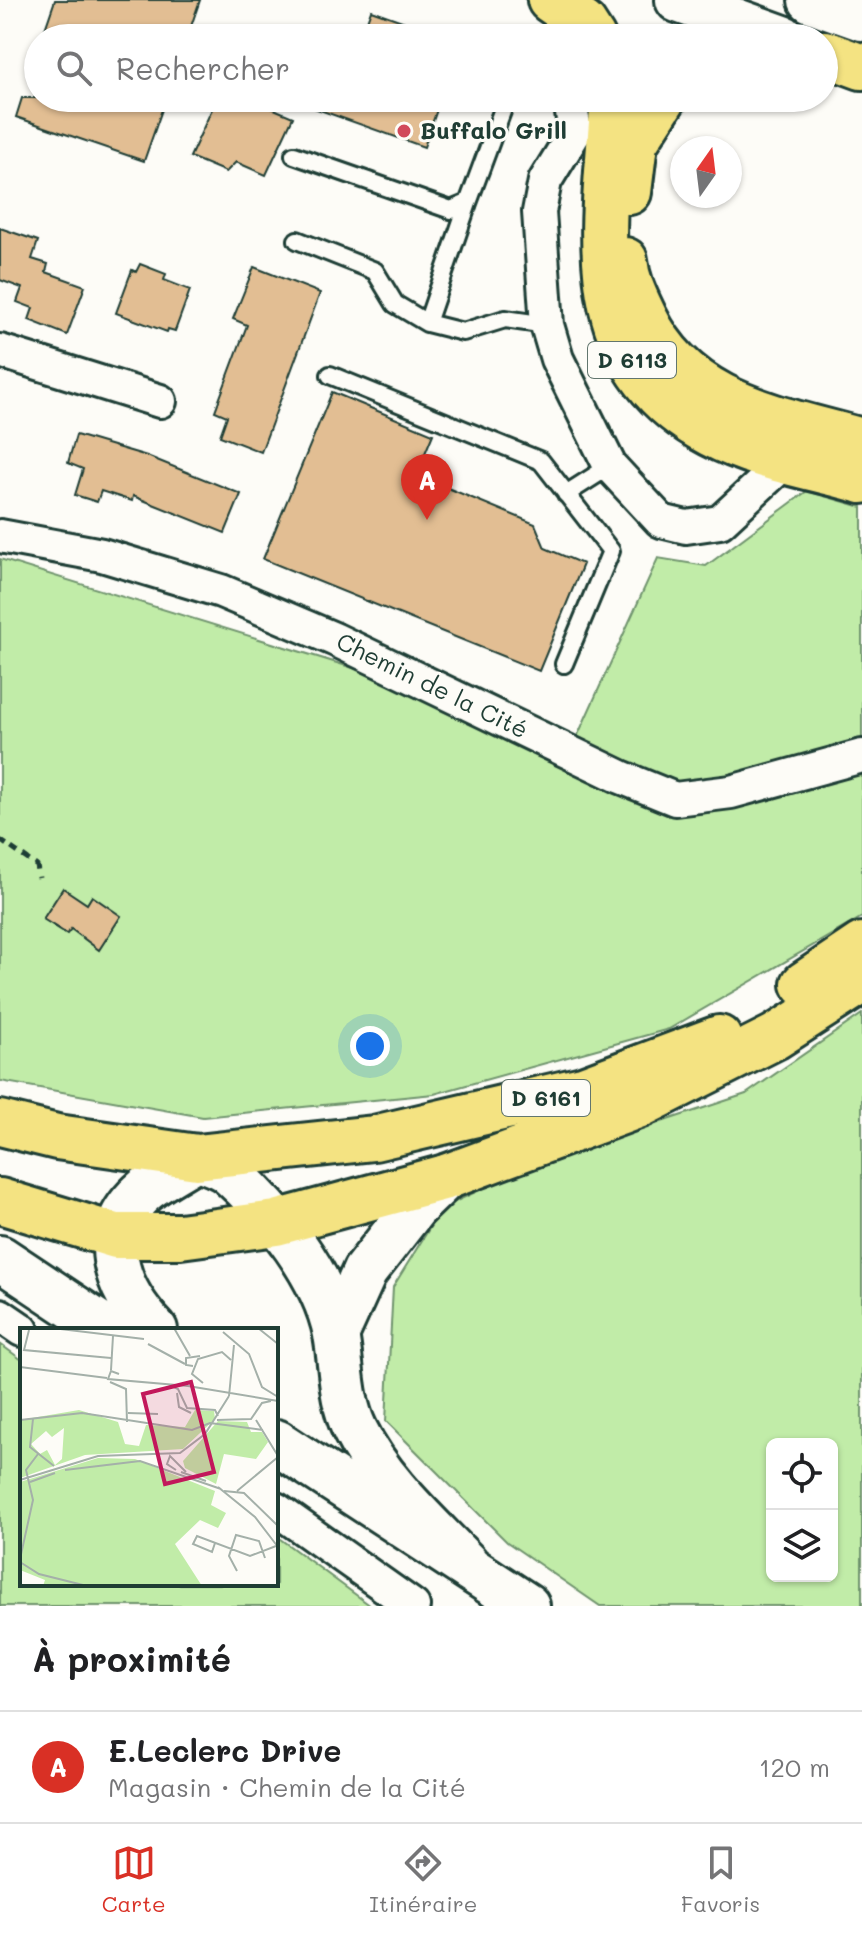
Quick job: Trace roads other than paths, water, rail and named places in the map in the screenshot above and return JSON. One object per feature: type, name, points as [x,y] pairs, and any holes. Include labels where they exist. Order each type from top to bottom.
[{"type":"main road","points":[[550,0],[584,24]]},
{"type":"main road","points":[[838,58],[862,67]]},
{"type":"main road","name":"D 6113","points":[[612,112],[602,251],[608,301],[620,342],[642,376],[673,409],[710,434],[862,441]]},
{"type":"main road","name":"D 6113","points":[[655,112],[635,143],[623,242],[627,280],[652,333],[683,372],[725,400],[765,437],[862,481]]},
{"type":"main road","name":"D 6161","points":[[0,1123],[57,1137],[197,1157],[374,1138],[583,1089],[734,1032],[862,945]]},
{"type":"main road","name":"D 6161","points":[[0,1201],[116,1236],[180,1236],[276,1223],[446,1177],[640,1105],[775,1037],[862,981]]},
{"type":"street","points":[[678,0],[744,24]]},
{"type":"street","points":[[811,0],[862,18]]},
{"type":"street","points":[[567,112],[575,132],[545,181],[539,212],[547,325],[557,359],[610,466],[661,521],[686,527],[720,522]]},
{"type":"street","points":[[0,351],[160,401]]},
{"type":"street","points":[[765,437],[862,456]]},
{"type":"street","points":[[720,522],[765,437]]},
{"type":"street","points":[[720,522],[765,437]]},
{"type":"street","name":"Chemin de la Cité","points":[[0,536],[102,555],[221,591],[334,639],[621,777],[675,799],[731,792],[862,756]]},
{"type":"street","points":[[153,1328],[131,1305],[116,1273],[116,1236],[122,1220],[143,1192],[197,1157],[228,1171],[276,1223],[325,1296],[336,1335],[340,1381],[353,1427],[379,1473],[467,1565]]},
{"type":"street","points":[[336,1335],[365,1271],[414,1208],[446,1177]]},
{"type":"street","points":[[0,1258],[105,1328]]},
{"type":"street","points":[[0,1315],[20,1329]]},
{"type":"street","points":[[278,1443],[527,1606]]},
{"type":"street","points":[[278,1510],[413,1606]]},
{"type":"lane","points":[[427,323],[502,112]]},
{"type":"lane","points":[[294,155],[451,210],[468,203]]},
{"type":"lane","points":[[297,240],[375,271],[395,304],[427,323],[463,332],[505,319],[547,325]]},
{"type":"lane","points":[[330,375],[541,461],[611,551],[564,664]]},
{"type":"lane","points":[[566,494],[610,466]]},
{"type":"place","name":"Buffalo Grill","points":[[404,131]]},
{"type":"place","name":"E.Leclerc Drive","points":[[427,520]]}]
